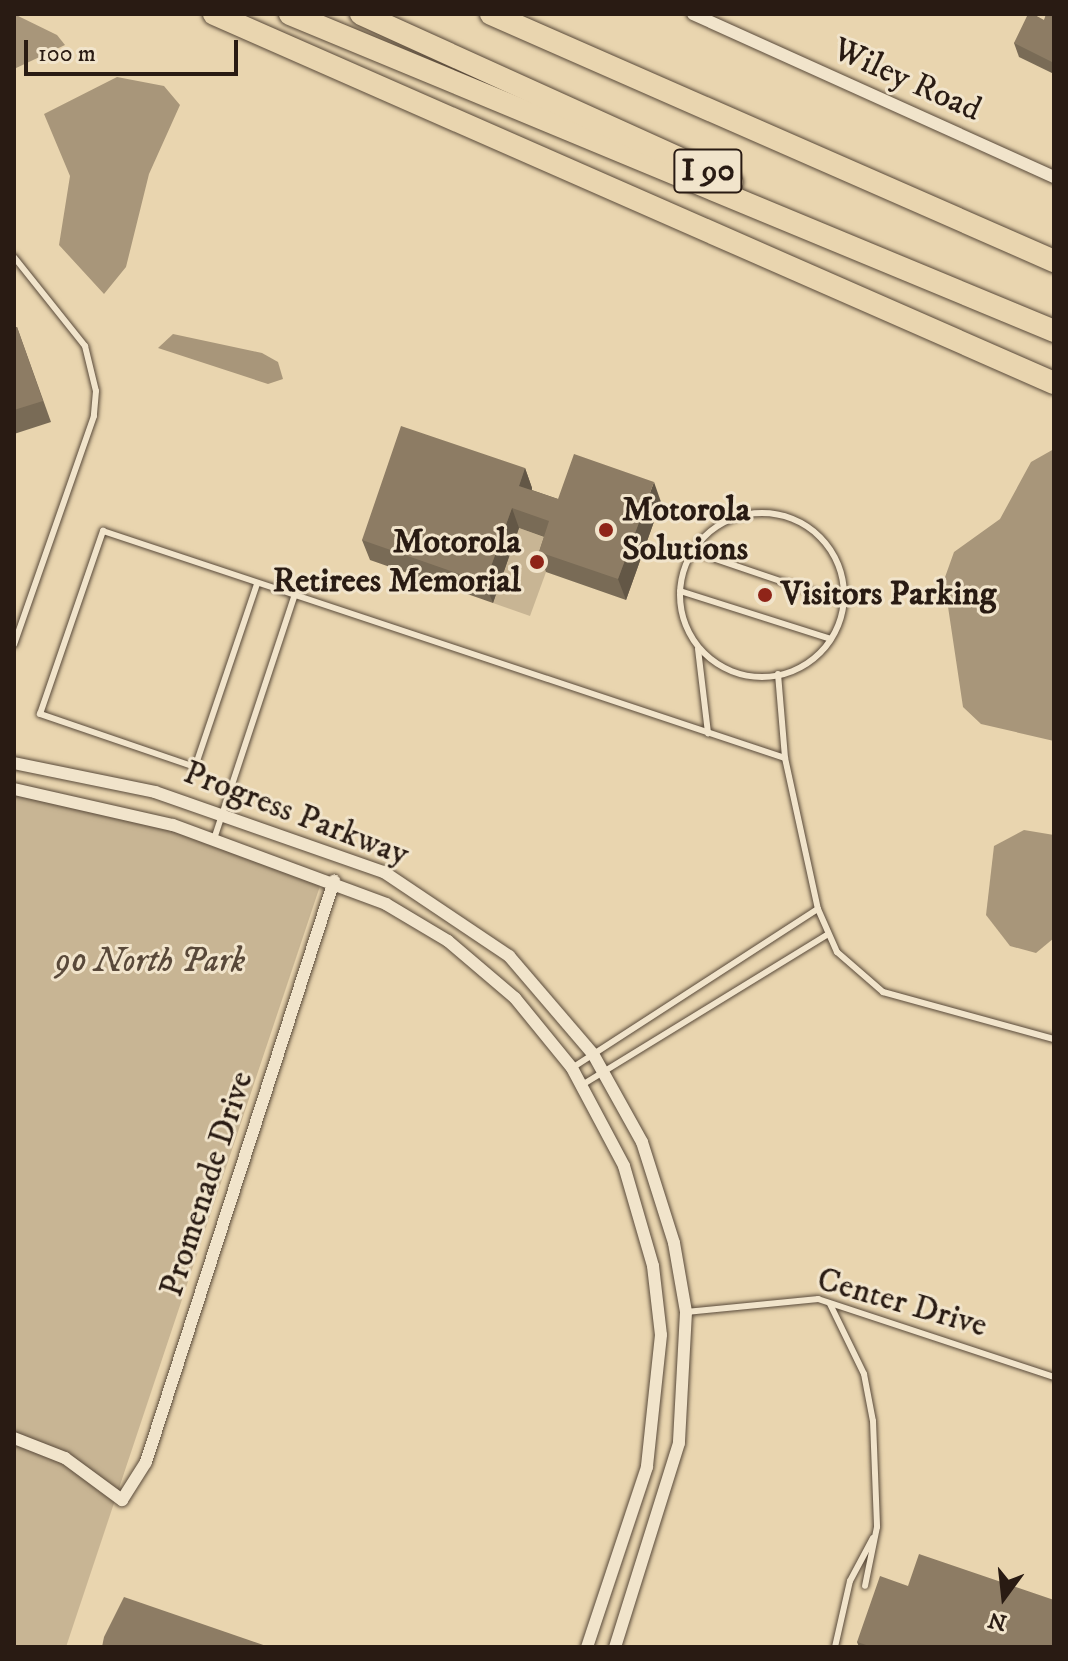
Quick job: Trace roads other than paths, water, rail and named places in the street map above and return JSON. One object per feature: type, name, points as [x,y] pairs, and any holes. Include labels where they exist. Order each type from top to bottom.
[{"type":"highway","points":[[214,14],[1054,383]]},
{"type":"highway","points":[[290,14],[1054,330]]},
{"type":"highway","name":"I 90","points":[[361,14],[1054,330]]},
{"type":"highway","name":"I 90","points":[[491,14],[1054,261]]},
{"type":"street","name":"Wiley Road","points":[[693,14],[1054,177]]},
{"type":"street","name":"Progress Parkway","points":[[14,763],[223,812],[362,862],[445,907],[538,985],[593,1054],[642,1142],[674,1243],[686,1312],[679,1443],[615,1647]]},
{"type":"street","name":"Progress Parkway","points":[[14,789],[214,839],[334,881],[417,921],[480,966],[572,1068],[624,1166],[653,1266],[661,1335],[647,1467],[587,1647]]},
{"type":"street","name":"Promenade Drive","points":[[14,1438],[65,1458],[122,1500],[146,1462],[334,881]]},
{"type":"lane","points":[[14,257],[85,346],[96,391],[94,416],[14,644]]},
{"type":"lane","points":[[698,649],[751,678],[798,671],[831,639],[845,603],[832,550],[789,517],[735,518],[692,551],[680,591],[686,629],[698,649],[708,733]]},
{"type":"lane","points":[[257,584],[195,767],[40,714],[103,531],[785,758]]},
{"type":"lane","points":[[692,551],[845,603]]},
{"type":"lane","points":[[680,591],[831,639]]},
{"type":"lane","points":[[214,839],[294,597]]},
{"type":"lane","points":[[778,674],[785,758],[818,909],[827,935],[857,974],[883,992],[1054,1039]]},
{"type":"lane","points":[[572,1068],[818,909]]},
{"type":"lane","points":[[582,1085],[827,935]]},
{"type":"lane","points":[[829,1302],[864,1374],[876,1532],[865,1586]]},
{"type":"lane","name":"Center Drive","points":[[686,1312],[829,1302],[1054,1377]]},
{"type":"lane","points":[[835,1647],[850,1581],[876,1532]]},
{"type":"place","name":"Motorola Solutions","points":[[606,530]]},
{"type":"place","name":"Motorola Retirees Memorial","points":[[537,562]]},
{"type":"place","name":"Visitors Parking","points":[[765,595]]},
{"type":"park label","name":"90 North Park","points":[[150,962]]}]
